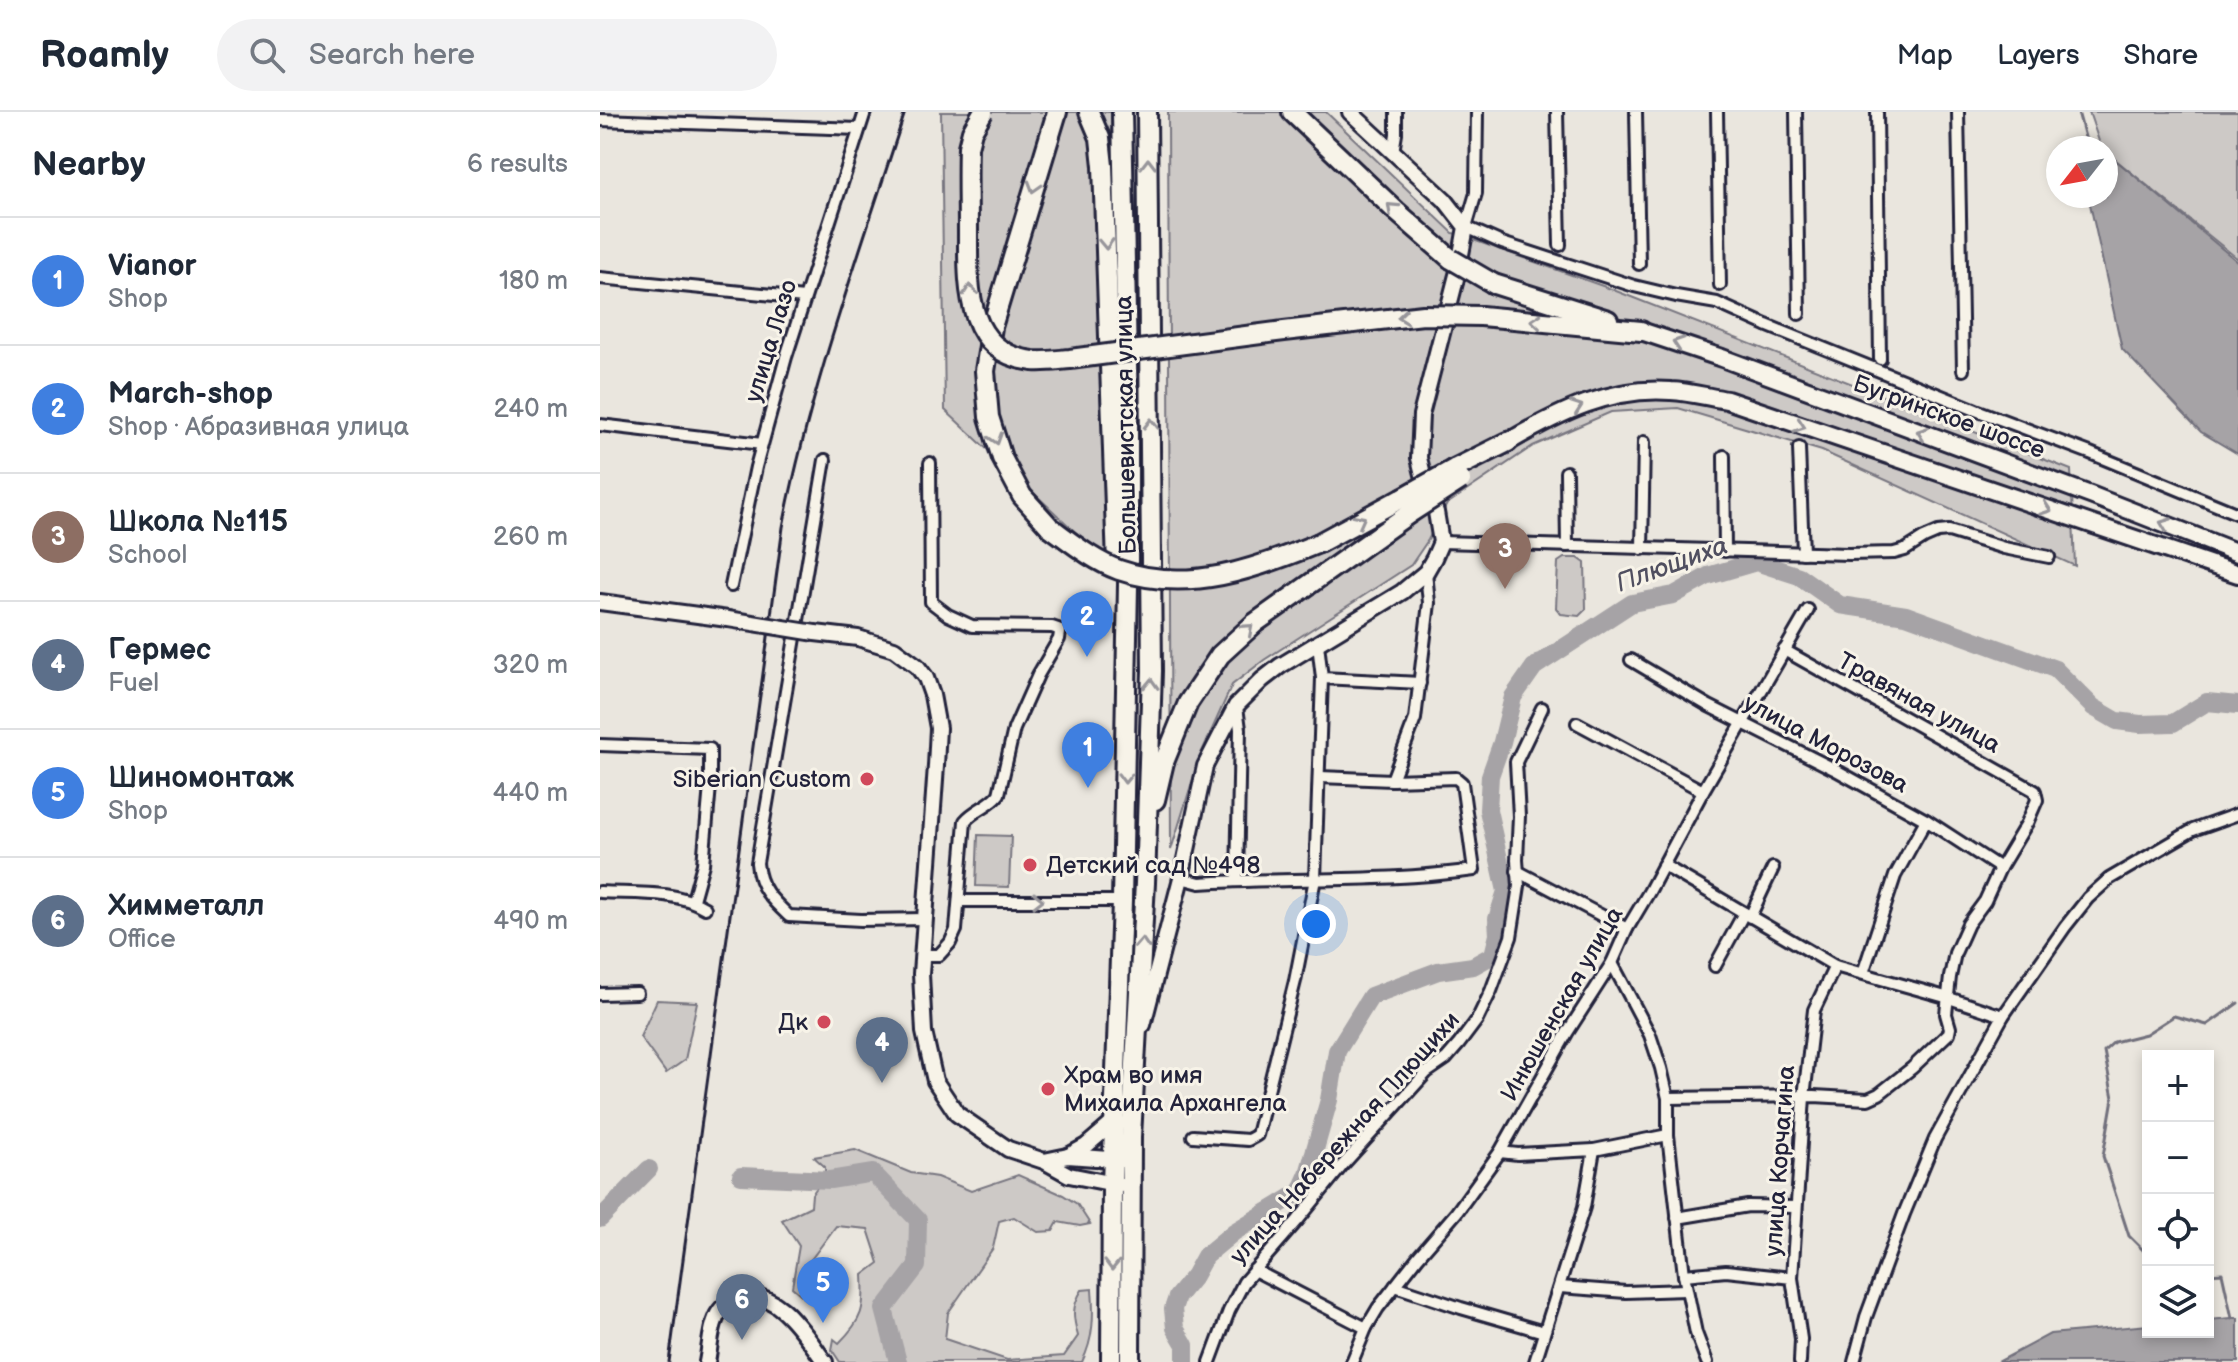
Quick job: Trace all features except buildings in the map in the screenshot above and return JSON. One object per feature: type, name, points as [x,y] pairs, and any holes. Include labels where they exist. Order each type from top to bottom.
[{"type":"highway","points":[[983,112],[972,131],[968,147],[970,300],[982,331],[992,343],[1017,357],[1034,361],[1070,359],[1408,317],[1481,316],[1641,331]]},
{"type":"highway","points":[[1057,112],[992,327],[985,371],[989,417],[1002,458],[1022,496],[1050,527],[1085,552],[1119,570],[1161,579],[1213,577],[1263,566],[1406,506]]},
{"type":"highway","points":[[1089,112],[1100,138],[1103,166],[1125,739]]},
{"type":"highway","name":"Большевистская улица","points":[[1122,112],[1128,415],[1125,739],[1115,1121],[1122,1160]]},
{"type":"highway","name":"Большевистская улица","points":[[1130,1362],[1121,1185],[1136,1050],[1152,671],[1147,112]]},
{"type":"highway","points":[[1292,112],[1451,259],[1494,284],[1641,331]]},
{"type":"highway","points":[[1145,846],[1164,762],[1188,703],[1220,655],[1255,623],[1406,506],[1508,442]]},
{"type":"highway","name":"Большевистская улица","points":[[1111,1362],[1112,1216],[1121,1185]]},
{"type":"main road","name":"Бугринское шоссе","points":[[1641,331],[1782,380],[2238,553]]},
{"type":"main road","points":[[1508,442],[1576,406],[1624,393],[1670,391],[1727,400],[2238,574]]},
{"type":"street","name":"улица Лазо","points":[[731,586],[762,444],[804,298],[865,112]]},
{"type":"street","points":[[1350,112],[1445,200],[1466,227],[1502,243],[1634,286],[1717,303],[2238,514]]},
{"type":"street","points":[[1393,152],[1396,112]]},
{"type":"street","points":[[1136,1050],[1181,878],[1205,766],[1236,706],[1280,666],[1402,592],[1426,572],[1441,542],[1436,512],[1419,458],[1421,415],[1476,193],[1477,112]]},
{"type":"street","points":[[1557,112],[1560,245]]},
{"type":"street","points":[[1636,112],[1639,264]]},
{"type":"street","points":[[1717,112],[1720,285]]},
{"type":"street","points":[[1796,112],[1799,314]]},
{"type":"street","points":[[1877,112],[1880,359]]},
{"type":"street","points":[[1958,112],[1963,370]]},
{"type":"street","points":[[600,120],[859,129]]},
{"type":"street","points":[[600,278],[804,298]]},
{"type":"street","points":[[600,425],[762,444]]},
{"type":"street","points":[[1642,549],[1644,442]]},
{"type":"street","points":[[1799,448],[1803,553]]},
{"type":"street","points":[[1724,456],[1725,551]]},
{"type":"street","points":[[825,460],[757,863],[758,878],[789,916],[861,920],[925,919]]},
{"type":"street","points":[[922,955],[939,955],[956,930],[965,821],[972,812],[995,800],[999,794],[1014,729],[1060,633],[1052,627],[972,626],[948,615],[931,602],[930,463]]},
{"type":"street","points":[[1566,472],[1567,546]]},
{"type":"street","points":[[1441,542],[1894,553],[1938,532],[1949,531],[2004,548],[2049,557]]},
{"type":"street","points":[[1392,780],[1415,719],[1429,603],[1426,572]]},
{"type":"street","points":[[600,602],[858,638],[894,649],[913,662],[928,684],[938,728],[922,955],[923,1020],[935,1081],[957,1114],[1008,1149],[1044,1161],[1069,1175],[1121,1185]]},
{"type":"street","name":"Инюшенская улица","points":[[1352,1362],[1366,1328],[1395,1286],[1456,1213],[1500,1152],[1567,1033],[1612,963],[1627,929],[1703,791],[1808,610]]},
{"type":"street","points":[[1193,1136],[1248,1140],[1257,1135],[1295,981],[1315,879],[1322,678],[1318,644]]},
{"type":"street","name":"Травяная улица","points":[[1784,650],[2035,791],[2037,800],[2027,823],[2000,868]]},
{"type":"street","name":"улица Морозова","points":[[1631,660],[1709,706],[1926,820],[2000,868]]},
{"type":"street","points":[[1322,678],[1420,683]]},
{"type":"street","points":[[1236,706],[1240,729],[1237,881]]},
{"type":"street","name":"улица Набережная Плющихи","points":[[1210,1362],[1229,1311],[1244,1282],[1341,1167],[1427,1072],[1446,1059],[1477,1020],[1497,978],[1511,937],[1519,886],[1516,762],[1542,708]]},
{"type":"street","points":[[1577,723],[1703,791]]},
{"type":"street","points":[[600,745],[710,749],[703,864],[693,900]]},
{"type":"street","points":[[1181,878],[1200,883],[1428,877],[1474,870],[1462,783],[1456,778],[1392,780],[1320,777]]},
{"type":"street","points":[[1854,1362],[1866,1317],[1935,1139],[2003,1016],[2065,927],[2088,898],[2109,879],[2193,830],[2238,814]]},
{"type":"street","points":[[1863,973],[1895,876],[1926,820]]},
{"type":"street","points":[[1663,865],[1835,966],[2003,1016]]},
{"type":"street","points":[[1715,966],[1773,868]]},
{"type":"street","points":[[1668,1098],[1868,1099],[1879,1094],[1949,1033],[1946,1014],[1955,953],[2000,868]]},
{"type":"street","points":[[1517,871],[1627,929]]},
{"type":"street","points":[[600,892],[693,900],[705,908]]},
{"type":"street","points":[[960,901],[1122,901]]},
{"type":"street","points":[[1612,963],[1650,1035],[1661,1068],[1668,1098],[1668,1135],[1686,1290],[1696,1333],[1707,1362]]},
{"type":"street","name":"улица Корчагина","points":[[1800,1362],[1801,1339],[1792,1278],[1804,1097],[1814,1010],[1835,966]]},
{"type":"street","points":[[600,994],[637,993]]},
{"type":"street","points":[[1068,1156],[1086,1146],[1115,1121]]},
{"type":"street","points":[[1500,1152],[1594,1150],[1668,1135]]},
{"type":"street","points":[[1535,1362],[1584,1207],[1594,1150]]},
{"type":"street","points":[[1044,1161],[1068,1156],[1122,1160]]},
{"type":"street","points":[[1089,1180],[1100,1191],[1112,1216]]},
{"type":"street","points":[[1677,1218],[1748,1206],[1796,1207]]},
{"type":"street","points":[[1254,1270],[1366,1328]]},
{"type":"street","points":[[1684,1275],[1726,1271],[1792,1278]]},
{"type":"street","points":[[1395,1286],[1544,1332]]},
{"type":"street","points":[[1560,1287],[1626,1292],[1686,1290]]},
{"type":"street","points":[[707,1362],[718,1314],[732,1300],[751,1296],[770,1301],[793,1319],[825,1362]]},
{"type":"shaded area","points":[[941,112],[1111,112],[1115,569],[945,410]]},
{"type":"shaded area","points":[[1168,112],[1326,112],[1453,233],[1611,289],[2071,470],[2075,566],[1822,451],[1678,408],[1611,412],[1533,446],[1447,504],[1411,565],[1264,660],[1232,685],[1200,756],[1171,850]]},
{"type":"shaded area","points":[[2089,112],[2238,112],[2238,259],[2118,162],[2118,136],[2097,136]]},
{"type":"shaded area","points":[[2118,162],[2238,262],[2238,454],[2201,432],[2122,349],[2091,208],[2118,208]]},
{"type":"shaded area","points":[[1564,558],[1578,558],[1585,563],[1586,609],[1579,616],[1561,614],[1556,608],[1558,562]]},
{"type":"shaded area","points":[[978,835],[1011,836],[1009,887],[976,886]]},
{"type":"shaded area","points":[[657,1000],[697,1002],[685,1060],[666,1073],[640,1037]]},
{"type":"shaded area","points":[[855,1150],[911,1173],[937,1177],[971,1191],[1018,1175],[1077,1204],[1090,1224],[1080,1226],[1058,1222],[1053,1231],[1038,1232],[1014,1217],[999,1221],[993,1248],[948,1313],[945,1339],[1007,1360],[1064,1356],[1078,1336],[1074,1318],[1076,1302],[1082,1290],[1092,1289],[1092,1326],[1082,1362],[840,1362],[832,1350],[834,1339],[839,1343],[858,1320],[863,1305],[863,1275],[879,1263],[868,1229],[836,1226],[804,1269],[817,1282],[806,1299],[792,1287],[799,1246],[782,1220],[811,1206],[812,1194],[825,1177],[825,1167],[814,1157]]},
{"type":"shaded area","points":[[2238,1318],[2238,1362],[1998,1362],[2050,1334],[2142,1326],[2142,1338],[2214,1338],[2214,1320]]},
{"type":"waterway","points":[[2078,112],[2085,136]]},
{"type":"waterway","name":"Плющиха","points":[[1185,1362],[1185,1345],[1175,1328],[1173,1309],[1177,1297],[1205,1256],[1234,1232],[1300,1192],[1329,1100],[1337,1051],[1371,996],[1438,971],[1473,966],[1493,955],[1498,935],[1497,919],[1506,891],[1488,810],[1490,776],[1513,697],[1534,667],[1632,603],[1674,595],[1708,576],[1756,562],[1799,576],[1840,605],[1906,615],[2055,669],[2093,707],[2117,721],[2173,723],[2207,702],[2238,705]]},
{"type":"waterway","name":"Плющиха","points":[[2142,1249],[2129,1236],[2103,1156],[2113,1098],[2104,1051],[2114,1042],[2146,1034],[2174,1016],[2207,1025],[2238,1003]]},
{"type":"waterway","name":"Плющиха","points":[[600,1219],[649,1169]]},
{"type":"waterway","name":"Плющиха","points":[[741,1176],[830,1180],[873,1173],[918,1220],[917,1266],[884,1309],[898,1362]]},
{"type":"waterway","name":"Плющиха","points":[[2214,1274],[2222,1273],[2232,1318]]},
{"type":"railway","points":[[669,1362],[783,527],[822,369],[905,112]]},
{"type":"place","name":"Школа №115","points":[[1505,589]]},
{"type":"place","name":"March-shop","points":[[1087,657]]},
{"type":"place","name":"Siberian Custom","points":[[867,779]]},
{"type":"place","name":"Vianor","points":[[1088,788]]},
{"type":"place","name":"Детский сад №498","points":[[1030,865]]},
{"type":"place","name":"Дк","points":[[824,1022]]},
{"type":"place","name":"Гермес","points":[[882,1083]]},
{"type":"place","name":"Храм во имя Михаила Архангела","points":[[1048,1089]]},
{"type":"place","name":"Шиномонтаж","points":[[823,1323]]},
{"type":"place","name":"Химметалл","points":[[742,1340]]}]
